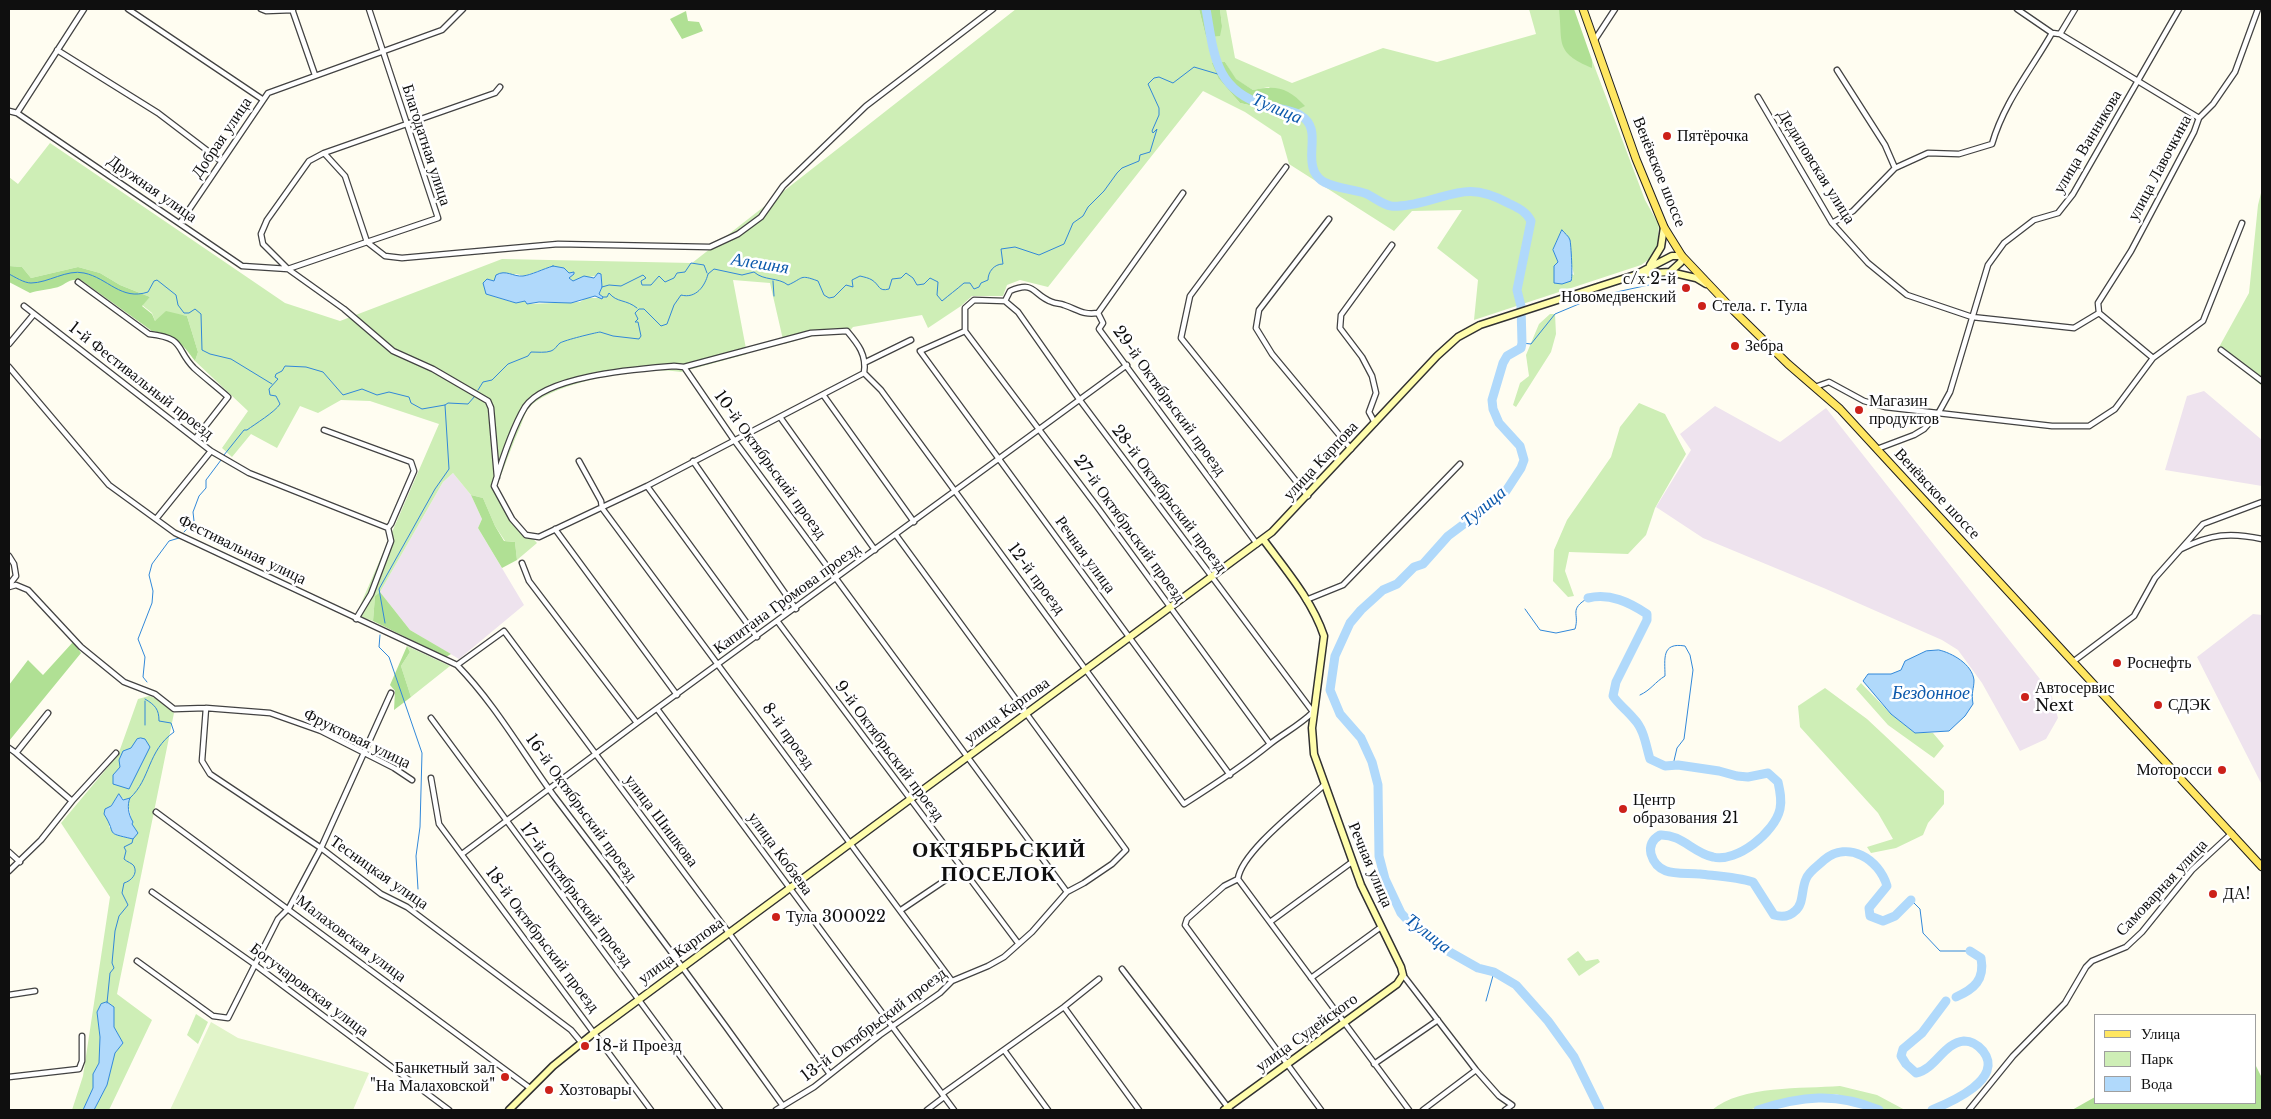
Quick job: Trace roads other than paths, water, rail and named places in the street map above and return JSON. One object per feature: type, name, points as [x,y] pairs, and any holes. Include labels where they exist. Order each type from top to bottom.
[{"type":"main road","name":"Венёвское шоссе","points":[[1583,9],[1664,227],[1682,256],[1765,342],[1840,409],[2232,832],[2262,867]]},
{"type":"main road","points":[[1646,268],[1661,247],[1664,227]]},
{"type":"main road","points":[[1638,274],[1646,268],[1672,256],[1682,256],[1681,262],[1670,272]]},
{"type":"main road","points":[[1638,274],[1670,272],[1696,278],[1714,290]]},
{"type":"main road","name":"улица Карпова","points":[[510,1110],[530,1088],[581,1042],[1260,542],[1308,496],[1374,423],[1449,345],[1468,331],[1502,317],[1638,274]]},
{"type":"main road","name":"29-й Октябрьский проезд","points":[[1260,542],[1306,600],[1324,636],[1313,712]]},
{"type":"main road","name":"Речная улица","points":[[1313,712],[1314,754],[1324,785],[1352,862],[1381,927],[1402,967],[1403,975]]},
{"type":"main road","name":"улица Судейского","points":[[1227,1109],[1398,984],[1403,975]]},
{"type":"street","points":[[17,113],[84,9]]},
{"type":"street","points":[[128,9],[262,99]]},
{"type":"street","points":[[261,9],[266,11],[292,9],[315,75]]},
{"type":"street","name":"Благодатная улица","points":[[366,242],[438,218],[406,126],[369,9]]},
{"type":"street","name":"Добрая улица","points":[[180,223],[262,99],[268,93],[442,30],[463,9]]},
{"type":"street","points":[[324,153],[345,176],[366,242],[385,256],[402,258],[558,244],[710,246],[738,234],[761,217],[783,186],[866,106],[993,9]]},
{"type":"street","points":[[1594,42],[1615,9]]},
{"type":"street","points":[[2017,9],[2052,33],[2060,34],[2199,118]]},
{"type":"street","points":[[2060,34],[2075,9]]},
{"type":"street","name":"улица Ванникова","points":[[1877,449],[1914,435],[1924,429],[1939,412],[1950,392],[1988,265],[2004,243],[2034,220],[2058,213],[2073,194],[2179,9]]},
{"type":"street","name":"улица Лавочкина","points":[[2099,313],[2098,303],[2131,251],[2194,132],[2199,118],[2213,104],[2235,72],[2258,9]]},
{"type":"street","points":[[1832,223],[1853,211],[1895,168],[1928,153],[1959,154],[1992,144],[1996,130],[2018,84],[2052,33]]},
{"type":"street","points":[[57,50],[158,113],[221,161]]},
{"type":"street","points":[[1837,70],[1884,145],[1895,168]]},
{"type":"street","points":[[497,477],[491,408],[488,401],[433,369],[393,351],[344,309],[288,269],[263,244],[261,234],[267,220],[309,161],[324,153],[495,94],[500,87]]},
{"type":"street","name":"Дедиловская улица","points":[[1758,97],[1832,223],[1868,263],[1907,295],[1972,316],[2074,328],[2099,313]]},
{"type":"street","name":"Дружная улица","points":[[9,111],[17,113],[242,266],[288,269]]},
{"type":"street","points":[[1286,167],[1190,296],[1181,338],[1308,496]]},
{"type":"street","points":[[1098,313],[1183,193]]},
{"type":"street","points":[[1329,219],[1259,310],[1256,328],[1272,354],[1351,449]]},
{"type":"street","points":[[1815,386],[1829,382],[1864,401],[1878,405],[2052,426],[2089,426],[2115,409],[2153,358],[2203,321],[2242,223]]},
{"type":"street","points":[[288,269],[366,242]]},
{"type":"street","points":[[1374,423],[1369,412],[1376,392],[1372,376],[1362,357],[1340,328],[1341,315],[1392,245]]},
{"type":"street","points":[[78,282],[150,334],[163,336],[180,344],[192,366],[228,397],[196,438]]},
{"type":"street","name":"29-й Октябрьский проезд","points":[[1005,301],[1010,290],[1020,286],[1032,287],[1051,302],[1063,304],[1086,315],[1098,313],[1103,323],[1099,329],[1260,542]]},
{"type":"street","points":[[965,331],[965,308],[974,300],[1005,301]]},
{"type":"street","name":"28-й Октябрьский проезд","points":[[1005,301],[1018,312],[1079,399],[1313,712]]},
{"type":"street","name":"1-й Фестивальный проезд","points":[[24,306],[211,451],[156,519]]},
{"type":"street","points":[[2099,313],[2153,358]]},
{"type":"street","points":[[9,344],[34,314]]},
{"type":"street","points":[[847,331],[859,346],[866,362],[864,373],[824,396],[734,440],[647,486],[555,530],[539,537],[526,535],[512,519],[494,486],[526,406],[540,394],[566,383],[612,371],[674,366],[684,367],[811,333],[847,331]]},
{"type":"street","name":"Речная улица","points":[[965,331],[920,351],[997,459],[1230,775]]},
{"type":"street","name":"27-й Октябрьский проезд","points":[[965,331],[1270,744]]},
{"type":"street","points":[[866,362],[911,340]]},
{"type":"street","points":[[2222,350],[2262,381]]},
{"type":"street","name":"Капитана Громова проезд","points":[[462,854],[719,663],[796,609],[997,459],[1127,366]]},
{"type":"street","name":"Фестивальная улица","points":[[9,367],[109,485],[175,533],[457,665]]},
{"type":"street","name":"10-й Октябрьский проезд","points":[[684,367],[734,440],[838,578],[1067,892]]},
{"type":"street","name":"12-й проезд","points":[[864,373],[881,390],[1184,804],[1230,775]]},
{"type":"street","points":[[824,396],[914,522]]},
{"type":"street","points":[[780,417],[876,550]]},
{"type":"street","points":[[324,430],[411,462],[414,471],[392,524],[388,528]]},
{"type":"street","points":[[211,451],[249,473],[388,528]]},
{"type":"street","name":"8-й проезд","points":[[578,461],[601,501],[602,508],[719,663],[952,980]]},
{"type":"street","points":[[693,461],[796,609]]},
{"type":"street","points":[[1306,600],[1343,585],[1460,464]]},
{"type":"street","points":[[647,486],[757,637]]},
{"type":"street","points":[[2074,661],[2134,616],[2154,578],[2203,524],[2262,502]]},
{"type":"street","points":[[356,619],[371,594],[391,541],[388,528]]},
{"type":"street","points":[[555,530],[677,695]]},
{"type":"street","points":[[2178,551],[2221,534],[2262,539]]},
{"type":"street","points":[[896,535],[1027,712]]},
{"type":"street","points":[[9,556],[14,564],[16,576],[9,586]]},
{"type":"street","points":[[522,563],[529,581],[638,723]]},
{"type":"street","name":"Фруктовая улица","points":[[9,586],[16,585],[28,590],[81,647],[124,682],[155,694],[174,709],[206,708],[270,713],[321,731],[412,780]]},
{"type":"street","name":"9-й Октябрьский проезд","points":[[778,622],[1018,943]]},
{"type":"street","name":"улица Шишкова","points":[[457,665],[504,631],[729,933],[829,1073]]},
{"type":"street","name":"16-й Октябрьский проезд","points":[[457,665],[474,683],[550,790],[683,966],[783,1106]]},
{"type":"street","points":[[137,961],[214,1016],[228,1018],[278,919],[289,908],[321,848],[391,693]]},
{"type":"street","name":"Тесницкая улица","points":[[206,708],[202,761],[210,774],[321,848],[381,894],[407,907],[571,1030],[581,1042]]},
{"type":"street","name":"улица Кобзева","points":[[658,710],[954,1110]]},
{"type":"street","name":"13-й Октябрьский проезд","points":[[776,1110],[807,1092],[880,1035],[940,993],[952,980],[988,966],[1004,957],[1032,932],[1067,892],[1105,869],[1126,850],[1027,712]]},
{"type":"street","points":[[1230,775],[1242,764],[1264,751],[1270,744],[1288,733],[1313,712]]},
{"type":"street","points":[[16,753],[48,713]]},
{"type":"street","name":"17-й Октябрьский проезд","points":[[431,718],[720,1110]]},
{"type":"street","points":[[9,748],[72,801]]},
{"type":"street","points":[[9,871],[41,840],[72,801],[116,753]]},
{"type":"street","name":"18-й Октябрьский проезд","points":[[431,778],[438,824],[652,1110]]},
{"type":"street","points":[[1324,785],[1254,850],[1239,869],[1238,879],[1409,1110]]},
{"type":"street","name":"Малаховская улица","points":[[156,812],[289,908],[530,1088]]},
{"type":"street","name":"Самоварная улица","points":[[1969,1110],[2009,1060],[2065,1003],[2092,961],[2126,947],[2142,932],[2192,870],[2232,832]]},
{"type":"street","points":[[9,852],[20,862]]},
{"type":"street","points":[[1270,922],[1352,862]]},
{"type":"street","points":[[901,910],[950,877]]},
{"type":"street","points":[[1238,879],[1224,886],[1187,919],[1185,925],[1321,1110]]},
{"type":"street","name":"Богучаровская улица","points":[[152,892],[254,964],[448,1110]]},
{"type":"street","points":[[1311,978],[1381,927]]},
{"type":"street","points":[[1122,969],[1227,1109]]},
{"type":"street","name":"Речная улица","points":[[1403,975],[1476,1070],[1499,1096],[1512,1105],[1505,1110]]},
{"type":"street","points":[[927,1110],[1099,979]]},
{"type":"street","points":[[9,995],[35,991]]},
{"type":"street","points":[[1064,1007],[1139,1110]]},
{"type":"street","points":[[1374,1064],[1438,1020]]},
{"type":"street","points":[[9,1077],[79,1069],[82,1061],[82,1036]]},
{"type":"street","points":[[1004,1050],[1048,1110]]},
{"type":"street","points":[[1423,1110],[1476,1070]]},
{"type":"water","points":[[1562,230],[1570,240],[1572,274],[1571,281],[1562,284],[1554,283],[1554,266],[1558,262],[1553,250]]},
{"type":"water","points":[[553,266],[564,268],[569,273],[574,272],[569,278],[573,281],[584,276],[594,278],[598,273],[601,274],[602,287],[599,294],[603,297],[602,299],[595,296],[571,303],[539,302],[527,304],[525,301],[516,303],[486,294],[483,283],[487,279],[494,281],[496,275],[500,273],[523,276]]},
{"type":"water","name":"Бездонное","points":[[1939,650],[1961,660],[1970,669],[1974,680],[1973,704],[1965,716],[1949,731],[1915,733],[1891,714],[1863,681],[1868,674],[1891,674],[1901,670],[1905,661],[1926,651]]},
{"type":"water","points":[[137,739],[145,739],[150,747],[129,789],[113,784],[113,775],[120,767],[119,760],[123,751],[131,748]]},
{"type":"water","points":[[119,794],[123,800],[130,798],[128,804],[129,813],[132,824],[138,833],[133,839],[114,834],[104,814],[105,809],[111,806]]},
{"type":"water","points":[[107,1002],[114,1007],[114,1027],[123,1043],[115,1053],[107,1085],[94,1110],[83,1110],[93,1088],[93,1074],[99,1063],[100,1037],[97,1012],[101,1004]]},
{"type":"waterway","name":"Тулица","points":[[1206,9],[1211,40],[1219,68],[1226,79],[1247,98],[1264,105],[1296,113],[1307,120],[1312,133],[1312,164],[1315,173],[1323,181],[1334,186],[1367,194],[1385,204],[1394,206],[1414,204],[1461,192],[1482,193],[1494,196],[1518,208],[1531,221],[1517,290],[1521,306],[1521,348],[1507,356],[1503,363],[1492,400],[1493,409],[1499,423],[1520,446],[1524,460],[1521,468],[1504,494],[1448,536],[1423,564],[1414,567],[1397,584],[1383,590],[1361,610],[1350,623],[1335,656],[1330,690],[1340,714],[1361,738],[1372,762],[1378,785],[1379,856],[1385,879],[1401,913],[1411,924],[1448,951],[1478,968],[1494,972],[1516,985],[1548,1021],[1574,1057],[1600,1110]]},
{"type":"waterway","name":"Алешня","points":[[478,390],[483,382],[492,380],[508,364],[528,356],[531,352],[549,352],[560,343],[568,340],[600,332],[613,336],[639,339],[641,336],[638,322],[635,322],[638,319],[635,313],[639,309],[644,309],[661,326],[667,324],[674,305],[681,295],[691,295],[699,290],[705,283],[708,274],[714,269],[742,275],[754,272],[762,277],[788,285],[804,277],[808,278],[818,281],[824,295],[829,298],[834,297],[846,285],[853,287],[852,280],[860,276],[871,279],[883,290],[889,289],[892,279],[901,278],[906,273],[913,278],[917,285],[924,284],[930,278],[938,282],[937,295],[942,301],[964,283],[970,283],[974,289],[979,287],[981,283],[988,280],[992,269],[997,265],[1003,264],[1001,249],[1015,247],[1039,255],[1064,244],[1073,223],[1083,216],[1088,207],[1104,191],[1117,173],[1122,168],[1139,161],[1140,155],[1150,152],[1157,129],[1153,133],[1152,131],[1159,115],[1159,108],[1148,84],[1154,78],[1159,77],[1173,83],[1194,67],[1221,75]]},
{"type":"waterway","points":[[602,287],[609,285],[621,286],[643,275],[646,278],[641,281],[642,285],[651,285],[659,276],[665,282],[674,278],[677,273],[685,272],[691,263],[704,265],[707,273]]},
{"type":"waterway","points":[[9,274],[31,283],[78,272],[93,276],[130,294],[148,292],[154,281],[157,280],[176,295],[178,305],[184,313],[189,313],[195,309],[201,314],[202,350],[231,359],[272,384]]},
{"type":"waterway","points":[[773,281],[774,296]]},
{"type":"waterway","points":[[1522,343],[1531,344],[1555,314],[1598,296],[1658,283]]},
{"type":"waterway","points":[[603,297],[607,297],[609,293],[615,298],[637,308]]},
{"type":"waterway","name":"Алешня","points":[[224,455],[244,430],[265,418],[280,404],[276,396],[270,395],[269,389],[278,379],[275,377],[276,374],[282,371],[285,366],[306,367],[323,372],[343,395],[362,389],[377,395],[389,392],[409,397],[411,403],[422,409],[448,403],[468,404],[475,396]]},
{"type":"waterway","points":[[385,623],[379,589],[435,489],[449,469],[445,405]]},
{"type":"waterway","points":[[184,532],[194,521],[193,512],[199,496],[206,488],[206,480],[221,460]]},
{"type":"waterway","points":[[147,682],[143,677],[145,657],[138,639],[152,603],[153,591],[149,575],[152,564],[169,541],[179,538]]},
{"type":"waterway","points":[[1525,609],[1540,630],[1556,633],[1575,629],[1576,609],[1588,598]]},
{"type":"waterway","points":[[1588,598],[1612,598],[1647,614],[1647,620],[1616,682],[1613,696],[1640,728],[1650,759],[1665,766],[1678,765],[1719,771],[1737,776],[1748,777],[1768,773],[1778,782],[1781,802],[1777,818],[1754,844],[1743,851],[1723,858],[1699,852],[1675,837],[1660,835],[1655,838],[1651,845],[1651,854],[1654,862],[1659,867],[1671,872],[1727,877],[1753,882],[1774,915],[1785,916],[1793,913],[1800,905],[1806,879],[1814,869],[1833,854],[1852,852],[1862,855],[1870,861],[1883,876],[1887,886],[1869,908],[1870,916],[1883,921],[1895,916],[1911,900]]},
{"type":"waterway","points":[[380,635],[379,647],[389,657],[422,753],[420,827],[416,856],[418,889]]},
{"type":"waterway","points":[[1640,695],[1665,676],[1665,658],[1668,649],[1677,645],[1685,646],[1690,655],[1693,670],[1684,739],[1677,748],[1673,765]]},
{"type":"waterway","points":[[130,798],[142,782],[159,748],[174,732],[171,723],[159,721],[156,708],[145,699]]},
{"type":"waterway","points":[[145,701],[145,725]]},
{"type":"waterway","points":[[107,1003],[110,973],[114,968],[112,963],[115,931],[119,916],[128,905],[122,893],[124,883],[129,881],[135,872],[133,865],[124,859],[126,851],[124,847],[132,843],[133,839]]},
{"type":"waterway","points":[[1911,900],[1920,909],[1923,933],[1940,951],[1970,951]]},
{"type":"waterway","points":[[1956,997],[1968,991],[1980,978],[1981,958],[1970,951]]},
{"type":"waterway","points":[[1486,1001],[1494,972]]},
{"type":"waterway","points":[[1932,1110],[1973,1088],[1982,1080],[1987,1071],[1988,1061],[1983,1051],[1975,1044],[1967,1041],[1950,1046],[1929,1067],[1916,1073],[1906,1064],[1901,1056],[1903,1049],[1922,1033],[1946,1001]]},
{"type":"waterway","name":"Тулица","points":[[1758,1110],[1774,1105],[1818,1098],[1848,1100],[1879,1110]]},
{"type":"place","name":"Пятёрочка","points":[[1667,136]]},
{"type":"place","name":"с/х 2-й Новомедвенский","points":[[1686,288]]},
{"type":"place","name":"Стела. г. Тула","points":[[1702,306]]},
{"type":"place","name":"Зебра","points":[[1735,346]]},
{"type":"place","name":"Магазин продуктов","points":[[1859,410]]},
{"type":"place","name":"Роснефть","points":[[2117,663]]},
{"type":"place","name":"Автосервис Next","points":[[2025,697]]},
{"type":"place","name":"СДЭК","points":[[2158,705]]},
{"type":"place","name":"Моторосси","points":[[2222,770]]},
{"type":"place","name":"Центр образования 21","points":[[1623,809]]},
{"type":"place","name":"ДА!","points":[[2213,894]]},
{"type":"place","name":"Тула 300022","points":[[776,917]]},
{"type":"place","name":"18-й Проезд","points":[[585,1046]]},
{"type":"place","name":"Банкетный зал \"На Малаховской\"","points":[[505,1077]]},
{"type":"place","name":"Хозтовары","points":[[549,1090]]},
{"type":"district","name":"ОКТЯБРЬСКИЙ ПОСЕЛОК","points":[[999,863]]}]
